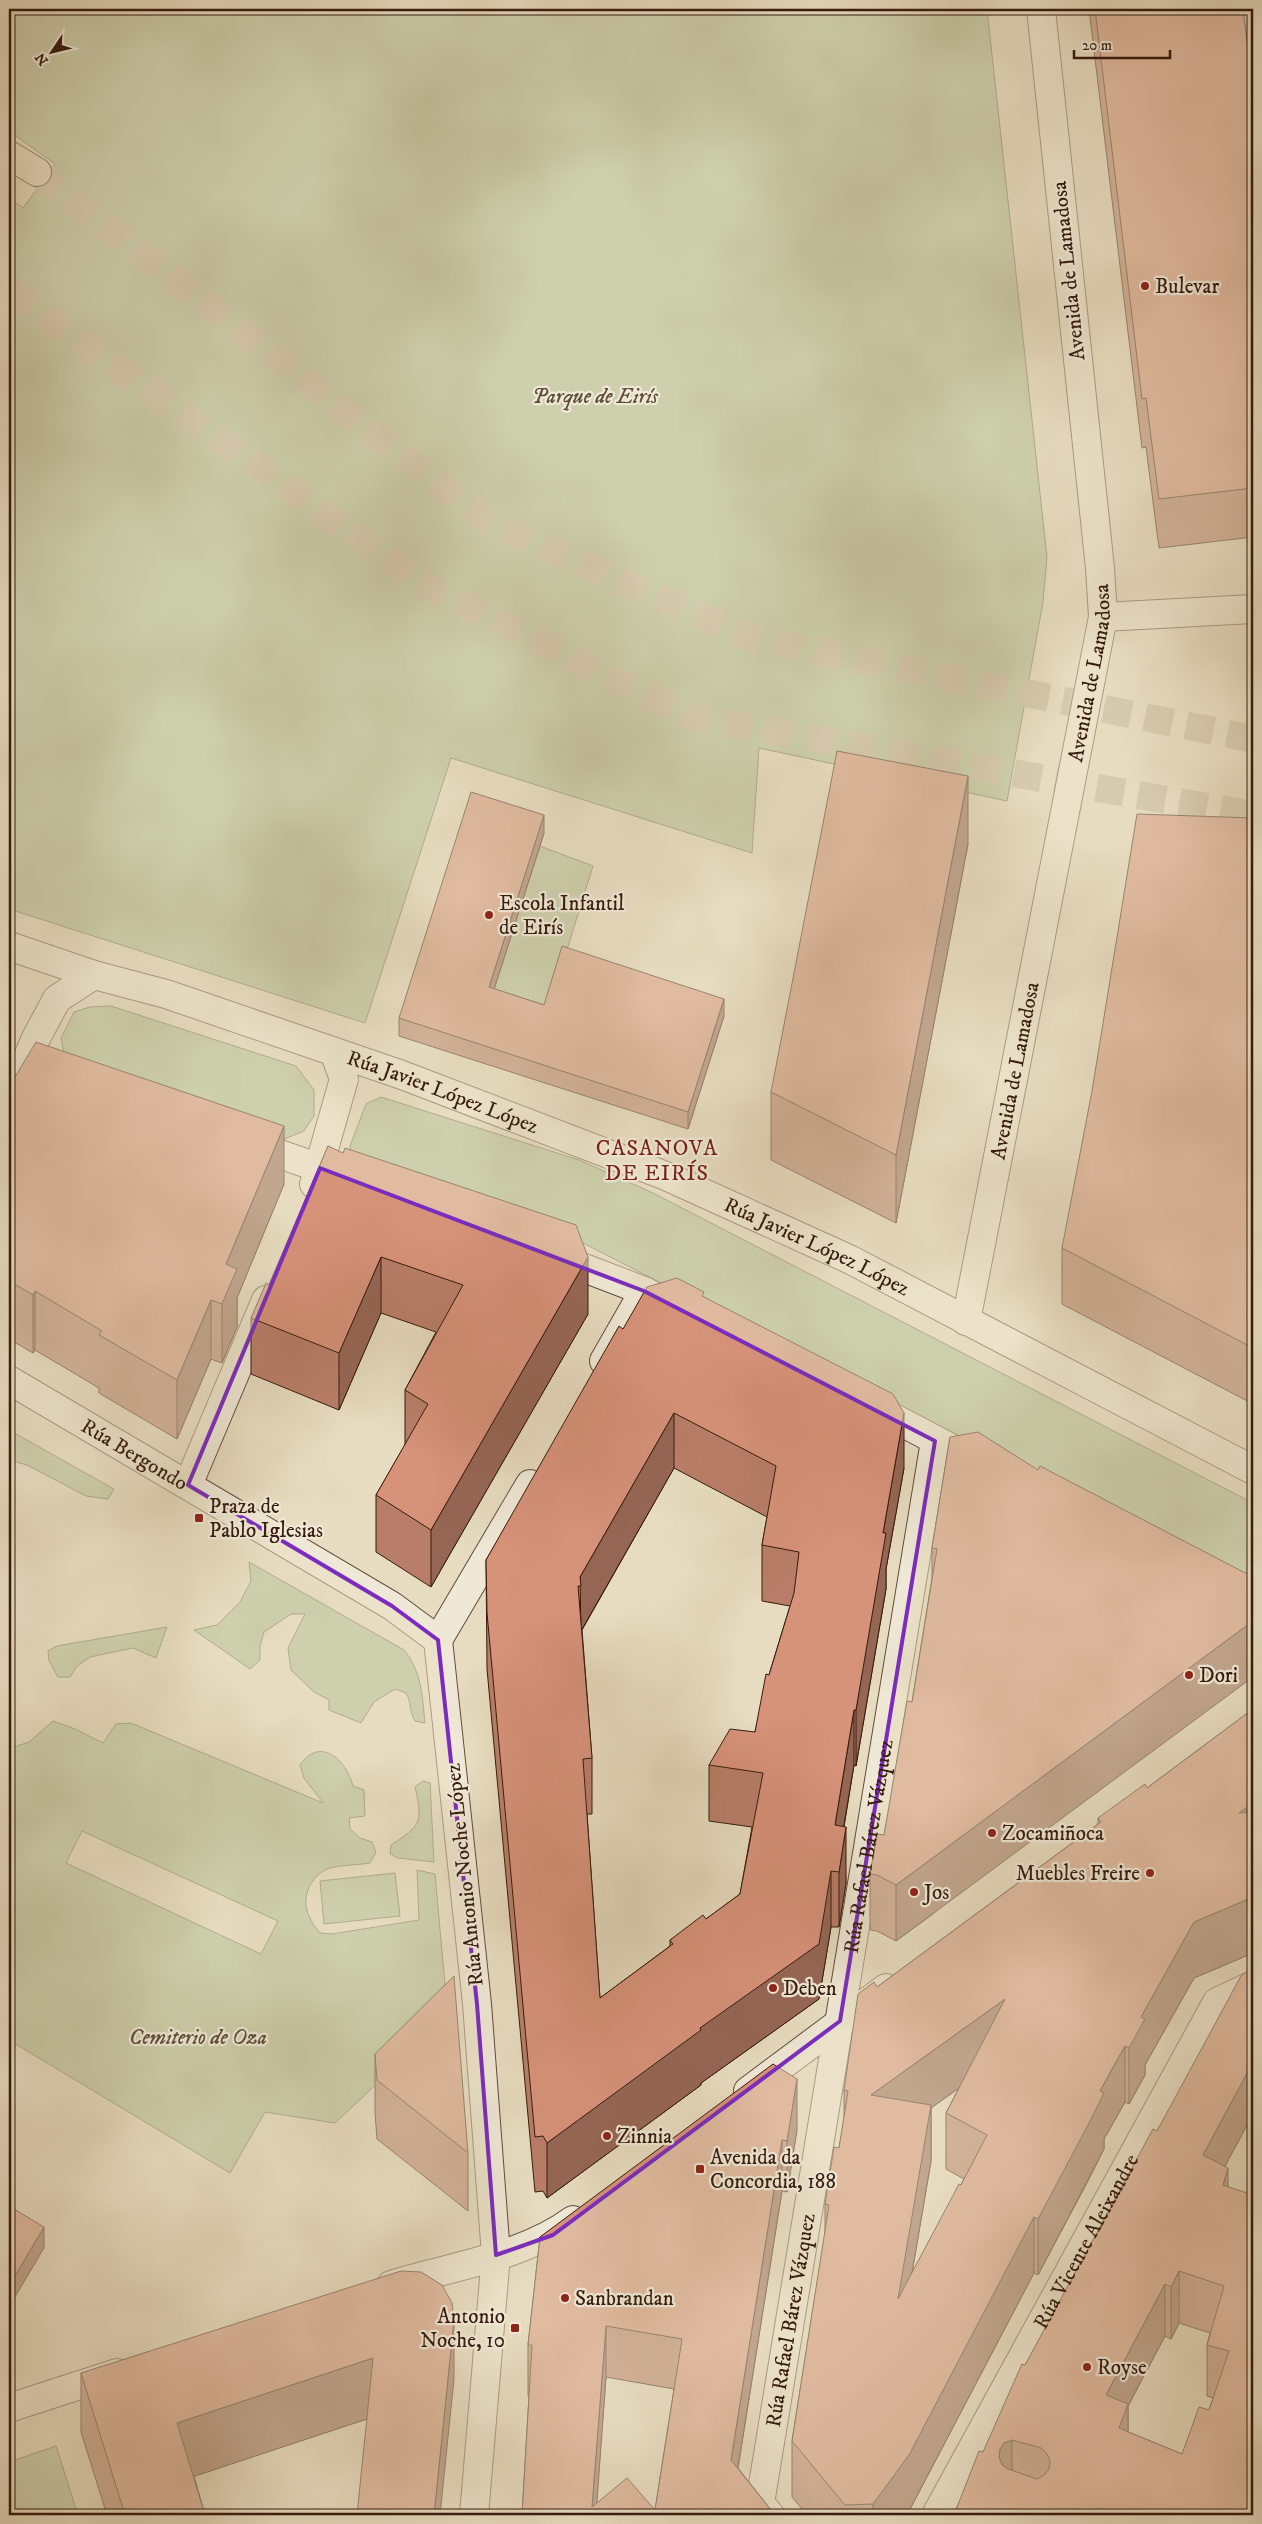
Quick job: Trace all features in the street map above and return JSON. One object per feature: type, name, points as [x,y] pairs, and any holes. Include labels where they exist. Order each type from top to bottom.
[{"type":"main road","points":[[9,155],[37,172]]},
{"type":"street","name":"Avenida de Lamadosa","points":[[966,1321],[1103,617],[1100,568],[1042,12]]},
{"type":"street","points":[[1103,617],[1253,609]]},
{"type":"street","name":"Rúa Javier López López","points":[[18,949],[94,975],[166,994],[402,1075],[666,1176],[851,1260],[1253,1470]]},
{"type":"street","name":"Rúa Javier López López","points":[[18,949],[57,999]]},
{"type":"street","points":[[12,1085],[57,999],[94,975]]},
{"type":"street","points":[[36,1038],[42,1060],[49,1066]]},
{"type":"street","name":"Rúa Javier López López","points":[[304,1210],[320,1168],[344,1079],[334,1052]]},
{"type":"street","points":[[228,1135],[375,1188]]},
{"type":"street","points":[[533,1248],[644,1290],[697,1318]]},
{"type":"street","points":[[188,1485],[274,1281]]},
{"type":"street","points":[[591,1383],[644,1290]]},
{"type":"street","name":"Rúa Bergondo","points":[[9,1380],[392,1606],[438,1640]]},
{"type":"street","points":[[847,1394],[1006,1476]]},
{"type":"street","name":"Rúa Rafael Bárez Vázquez","points":[[770,2515],[760,2503],[935,1441]]},
{"type":"street","points":[[438,1640],[544,1460]]},
{"type":"street","name":"Rúa Antonio Noche López","points":[[438,1640],[477,2004],[496,2255],[474,2515]]},
{"type":"street","points":[[725,2108],[904,1975]]},
{"type":"street","name":"Rúa Vicente Aleixandre","points":[[936,2515],[1217,2002],[1253,1985]]},
{"type":"street","points":[[369,2292],[496,2255],[553,2235],[592,2206]]},
{"type":"street","points":[[9,2408],[141,2366]]},
{"type":"highlighted area","points":[[320,1168],[644,1291],[935,1441],[840,2021],[553,2235],[496,2255],[477,2004],[438,1640],[392,1606],[188,1485]]},
{"type":"green space","name":"Parque de Eirís","points":[[9,9],[987,9],[1047,557],[1043,602],[1007,801],[759,748],[752,853],[451,758],[365,1023],[9,909],[9,290],[17,280],[9,273],[9,198],[23,208],[55,164],[9,131]]},
{"type":"green space","points":[[540,846],[593,866],[544,1023],[489,1005]]},
{"type":"green space","points":[[111,1006],[296,1066],[314,1090],[314,1116],[304,1131],[282,1140],[64,1054],[61,1038],[74,1012],[90,1007]]},
{"type":"green space","points":[[381,1097],[579,1160],[653,1193],[1253,1503],[1253,1587],[585,1244],[353,1166],[350,1146],[366,1104]]},
{"type":"green space","points":[[9,1430],[114,1489],[108,1499],[86,1496],[27,1465],[9,1460]]},
{"type":"green space","points":[[249,1562],[404,1650],[418,1676],[425,1723],[415,1721],[406,1693],[395,1689],[374,1702],[361,1723],[329,1710],[329,1700],[314,1692],[291,1670],[288,1648],[305,1614],[291,1614],[264,1632],[260,1646],[260,1660],[250,1669],[194,1630],[217,1625],[240,1602],[251,1581]]},
{"type":"green space","points":[[167,1627],[156,1658],[133,1648],[90,1657],[77,1666],[70,1677],[58,1677],[49,1661],[48,1651],[57,1646]]},
{"type":"green space","name":"Cemiterio de Oza","points":[[53,1721],[75,1729],[103,1743],[116,1724],[131,1723],[323,1803],[304,1778],[300,1765],[308,1756],[316,1752],[331,1754],[345,1767],[353,1786],[364,1790],[365,1816],[349,1818],[350,1829],[360,1838],[372,1842],[376,1852],[370,1863],[330,1868],[317,1876],[307,1894],[306,1902],[310,1918],[320,1933],[332,1934],[419,1920],[417,1870],[435,1874],[448,2017],[335,2123],[265,2112],[230,2173],[9,2040],[9,1754],[14,1747],[29,1742]],"holes":[[[82,1831],[278,1921],[261,1954],[66,1863]]]},
{"type":"green space","points":[[423,1781],[430,1783],[434,1862],[398,1858],[390,1854],[391,1845],[409,1833],[417,1822],[419,1808],[415,1787]]},
{"type":"green space","points":[[395,1873],[400,1916],[324,1924],[320,1881]]},
{"type":"green space","points":[[56,2446],[78,2515],[9,2515],[9,2462]]},
{"type":"building","points":[[1095,9],[1243,9],[1253,91],[1253,488],[1159,499],[1146,398],[1142,399]]},
{"type":"building","points":[[837,751],[968,776],[896,1155],[771,1092]]},
{"type":"building","points":[[471,792],[544,815],[489,987],[544,1005],[562,946],[724,999],[688,1112],[399,1018]]},
{"type":"building","points":[[1137,814],[1253,818],[1253,1348],[1062,1248],[1092,1091]]},
{"type":"building","points":[[36,1042],[284,1126],[226,1264],[237,1269],[222,1304],[211,1300],[177,1380],[99,1335],[102,1331],[35,1291],[33,1295],[9,1281],[9,1087]]},
{"type":"building","points":[[328,1146],[343,1153],[345,1148],[576,1225],[588,1257],[431,1530],[376,1495],[428,1404],[405,1390],[463,1285],[381,1257],[339,1353],[251,1318],[266,1283],[269,1285]]},
{"type":"building","points":[[677,1278],[704,1292],[702,1296],[893,1394],[904,1413],[883,1533],[886,1533],[835,1825],[846,1827],[839,1872],[831,1871],[819,1944],[700,2028],[701,2030],[547,2143],[543,2136],[535,2137],[487,1613],[486,1560],[619,1326],[623,1329],[647,1287]],"holes":[[[674,1413],[776,1466],[762,1545],[799,1552],[794,1593],[769,1675],[766,1674],[755,1732],[730,1729],[709,1765],[763,1773],[740,1894],[706,1919],[703,1915],[670,1940],[673,1944],[600,1998],[583,1759],[592,1758],[578,1586],[581,1586],[580,1577]]]},
{"type":"building","points":[[978,1432],[1038,1470],[1040,1466],[1253,1577],[1253,1621],[896,1885],[877,1875],[870,1874],[877,1834],[884,1835],[907,1701],[912,1702],[937,1549],[932,1548],[950,1437]]},
{"type":"building","points":[[1253,1709],[1253,1803],[1239,1813],[1253,1812],[1253,1897],[1194,1922],[1141,2017],[1145,2019],[1129,2048],[1125,2046],[1100,2091],[1104,2093],[1087,2127],[1038,2219],[1034,2217],[909,2455],[873,2504],[845,2505],[792,2441],[829,2205],[825,2204],[834,2147],[839,2148],[848,2091],[844,2090],[858,1994],[874,1982],[877,1987],[1101,1822],[1098,1818],[1145,1784],[1147,1788]],"holes":[[[1005,1999],[946,2113],[987,2135],[898,2299],[931,2105],[871,2095]]]},
{"type":"building","points":[[1253,1967],[1253,2062],[1203,2155],[1228,2168],[1223,2185],[1253,2195],[1253,2488],[1245,2515],[954,2515],[979,2451],[983,2452],[1022,2364],[1025,2365],[1153,2129],[1157,2131],[1241,1976]],"holes":[[[1179,2271],[1224,2286],[1207,2345],[1229,2351],[1209,2410],[1199,2407],[1182,2454],[1119,2428],[1128,2404],[1106,2395],[1165,2284],[1171,2287]],[[1012,2440],[1041,2448],[1047,2454],[1050,2461],[1049,2469],[1044,2475],[1037,2479],[1002,2465],[999,2457],[1000,2449],[1004,2443]]]},
{"type":"building","points":[[454,1976],[468,2153],[377,2080],[375,2054]]},
{"type":"building","points":[[773,2064],[797,2079],[787,2141],[782,2140],[731,2460],[775,2515],[522,2515],[532,2345],[528,2345],[540,2237]],"holes":[[[606,2326],[682,2339],[655,2510],[627,2478],[592,2507]]]},
{"type":"building","points":[[9,2206],[44,2227],[9,2286]]},
{"type":"building","points":[[401,2271],[421,2272],[442,2285],[452,2303],[454,2320],[434,2515],[357,2515],[373,2358],[177,2423],[205,2515],[125,2515],[81,2373]]},
{"type":"tunnel","points":[[37,172],[487,521],[748,637],[1253,739]]},
{"type":"tunnel","points":[[9,291],[429,587],[691,717],[1253,815]]},
{"type":"place","name":"Bulevar","points":[[1145,286]]},
{"type":"place","name":"Escola Infantil de Eirís","points":[[489,915]]},
{"type":"place","name":"Praza de Pablo Iglesias","points":[[199,1518]]},
{"type":"place","name":"Dori","points":[[1189,1675]]},
{"type":"place","name":"Zocamiñoca","points":[[992,1833]]},
{"type":"place","name":"Muebles Freire","points":[[1150,1873]]},
{"type":"place","name":"Jos","points":[[914,1892]]},
{"type":"place","name":"Deben","points":[[773,1988]]},
{"type":"place","name":"Zinnia","points":[[607,2136]]},
{"type":"place","name":"Avenida da Concordia, 188","points":[[700,2169]]},
{"type":"place","name":"Sanbrandan","points":[[565,2298]]},
{"type":"place","name":"Antonio Noche, 10","points":[[515,2328]]},
{"type":"place","name":"Royse","points":[[1087,2367]]},
{"type":"district","name":"CASANOVA DE EIRÍS","points":[[657,1160]]}]
